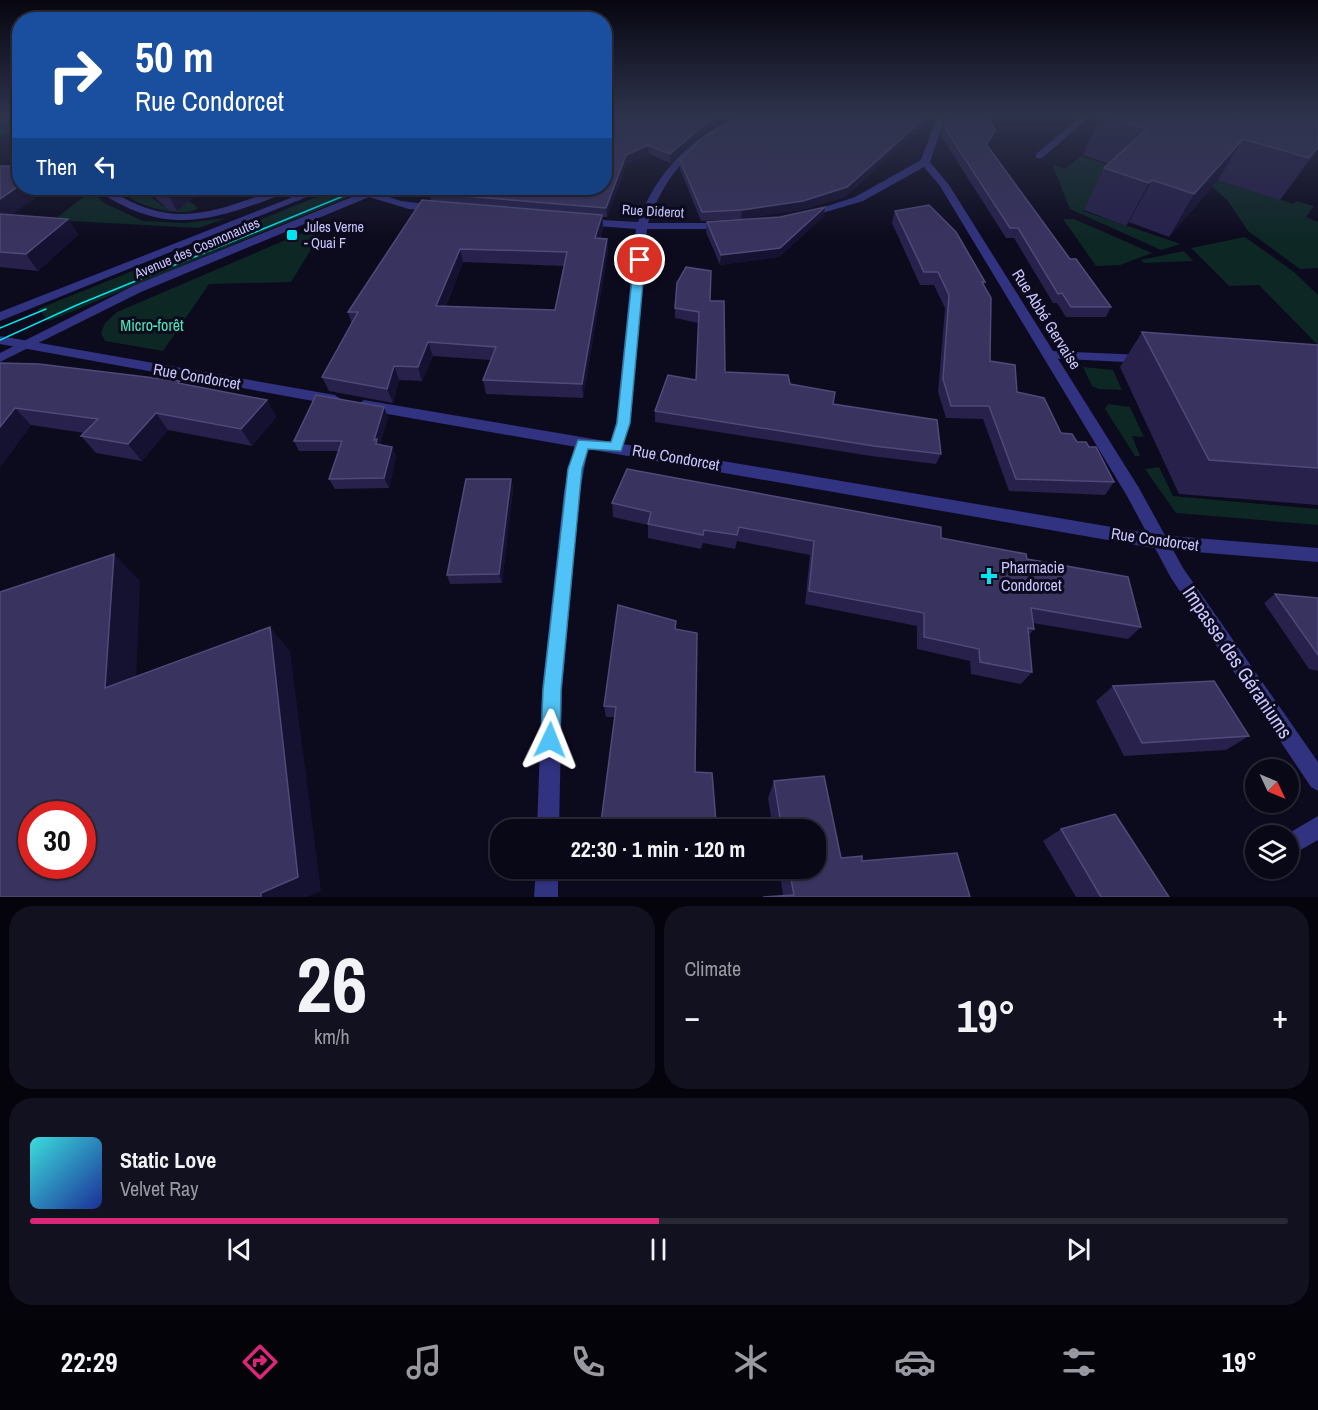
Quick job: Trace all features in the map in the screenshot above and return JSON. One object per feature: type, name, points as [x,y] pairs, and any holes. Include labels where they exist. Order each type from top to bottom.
[{"type":"street","points":[[616,447],[623,423],[642,226],[662,177],[682,157]]},
{"type":"street","points":[[797,217],[859,200],[925,162],[927,157]]},
{"type":"street","name":"Rue Abbé Gervaise","points":[[925,162],[944,185],[1051,355],[1133,492],[1159,542]]},
{"type":"street","points":[[111,195],[139,211],[170,216],[219,211],[269,195]]},
{"type":"street","points":[[293,195],[298,198]]},
{"type":"street","name":"Avenue des Cosmonautes","points":[[0,317],[306,195]]},
{"type":"street","name":"Avenue des Cosmonautes","points":[[0,358],[126,294],[364,195]]},
{"type":"street","points":[[372,195],[382,201],[397,205],[444,209]]},
{"type":"street","name":"Rue Diderot","points":[[574,221],[693,228],[737,226]]},
{"type":"street","name":"Rue Condorcet","points":[[0,340],[582,444],[616,447],[1159,542],[1318,555]]},
{"type":"street","points":[[1051,355],[1161,360]]},
{"type":"street","points":[[548,819],[552,690],[572,491],[582,444]]},
{"type":"street","name":"Impasse des Géraniums","points":[[1159,542],[1177,573],[1318,780]]},
{"type":"street","points":[[1299,839],[1318,827]]},
{"type":"street","points":[[546,897],[547,879]]},
{"type":"green space","points":[[1080,157],[1084,157],[1124,170],[1083,211],[1181,244],[1161,250],[1070,209],[1052,164],[1065,169]]},
{"type":"green space","points":[[1214,177],[1293,204],[1296,201],[1314,206],[1306,217],[1318,222],[1318,268],[1300,269],[1248,231],[1228,201],[1209,184]]},
{"type":"green space","points":[[86,195],[98,195],[104,203],[143,221],[185,223],[226,218],[199,228],[54,220]]},
{"type":"green space","points":[[126,195],[148,195],[163,206],[185,198],[198,208],[191,211],[169,211],[134,200]]},
{"type":"green space","points":[[322,195],[353,195],[49,321],[38,309]]},
{"type":"green space","points":[[1063,219],[1074,219],[1152,253],[1120,265],[1096,266]]},
{"type":"green space","name":"Micro-forêt","points":[[328,222],[291,282],[209,284],[163,351],[105,341],[101,333],[105,323],[117,312]]},
{"type":"green space","points":[[1245,237],[1294,272],[1318,295],[1318,345],[1259,285],[1229,286],[1191,248]]},
{"type":"green space","points":[[1184,251],[1193,261],[1144,263],[1141,260]]},
{"type":"green space","points":[[1083,367],[1113,370],[1122,390],[1099,389],[1092,386]]},
{"type":"green space","points":[[1108,404],[1130,407],[1144,437],[1132,436],[1140,456],[1135,456],[1105,409]]},
{"type":"green space","points":[[1159,467],[1173,496],[1318,509],[1318,525],[1176,513],[1145,469]]},
{"type":"building","points":[[612,157],[625,157],[612,192]]},
{"type":"building","points":[[683,157],[881,157],[847,187],[803,201],[742,210],[702,212],[680,160]]},
{"type":"building","points":[[964,157],[995,157],[1070,259],[1076,259],[1111,307],[1071,307],[1062,293],[1058,294],[1018,228],[1010,228]]},
{"type":"building","points":[[1116,157],[1227,157],[1194,194],[1152,180],[1149,183],[1104,168]]},
{"type":"building","points":[[0,166],[12,166],[12,191],[0,199]]},
{"type":"building","points":[[453,195],[611,195],[606,208]]},
{"type":"building","points":[[422,200],[602,215],[595,238],[607,239],[582,384],[483,380],[496,347],[428,342],[418,367],[394,366],[387,389],[322,377],[358,312],[348,312]],"holes":[[[460,249],[567,252],[555,310],[436,306]]]},
{"type":"building","points":[[929,205],[956,232],[985,282],[982,282],[991,298],[990,361],[1015,365],[1017,392],[1044,398],[1061,433],[1072,434],[1077,442],[1086,442],[1089,447],[1096,447],[1114,482],[1016,479],[989,406],[951,406],[943,379],[949,295],[938,272],[924,272],[895,211]]},
{"type":"building","points":[[825,207],[780,248],[721,255],[707,222],[780,217]]},
{"type":"building","points":[[0,214],[68,219],[26,254],[0,252]]},
{"type":"building","points":[[686,267],[711,271],[710,301],[724,301],[725,372],[788,375],[790,384],[835,392],[833,404],[937,420],[941,454],[874,446],[655,411],[668,375],[696,380],[699,312],[675,308],[677,283]]},
{"type":"building","points":[[1142,332],[1318,345],[1318,468],[1209,460]]},
{"type":"building","points":[[0,363],[39,364],[180,381],[178,383],[267,400],[241,429],[156,413],[128,444],[81,436],[98,419],[15,408],[0,427]]},
{"type":"building","points":[[316,395],[384,407],[374,440],[377,439],[376,444],[392,447],[384,478],[329,479],[342,441],[294,441]]},
{"type":"building","points":[[627,469],[941,527],[941,538],[1026,554],[1027,559],[1128,577],[1141,627],[1031,608],[1034,629],[1028,628],[1032,672],[980,662],[979,649],[924,637],[924,613],[809,591],[814,541],[739,527],[737,535],[704,530],[703,535],[648,524],[651,512],[612,503]]},
{"type":"building","points":[[466,479],[511,479],[499,574],[447,575]]},
{"type":"building","points":[[114,554],[105,688],[270,627],[298,877],[261,893],[261,897],[0,897],[0,592]]},
{"type":"building","points":[[1275,594],[1318,598],[1318,655]]},
{"type":"building","points":[[618,605],[676,621],[675,629],[697,633],[695,772],[712,773],[716,819],[601,819],[616,707],[604,706]]},
{"type":"building","points":[[1214,681],[1249,736],[1142,743],[1113,686]]},
{"type":"building","points":[[824,776],[841,858],[862,856],[862,861],[957,853],[970,897],[763,897],[794,895],[791,879],[826,879],[826,819],[780,819],[774,781]]},
{"type":"building","points":[[1115,814],[1169,897],[1101,897],[1061,829]]},
{"type":"tram line","points":[[0,340],[77,305],[346,195]]},
{"type":"tram line","points":[[0,328],[46,309]]},
{"type":"place","name":"Jules Verne - Quai F","points":[[292,235]]},
{"type":"place","name":"Pharmacie Condorcet","points":[[989,576]]},
{"type":"route","points":[[550,740],[552,690],[575,469],[582,444],[616,447],[623,423],[640,260]]}]
